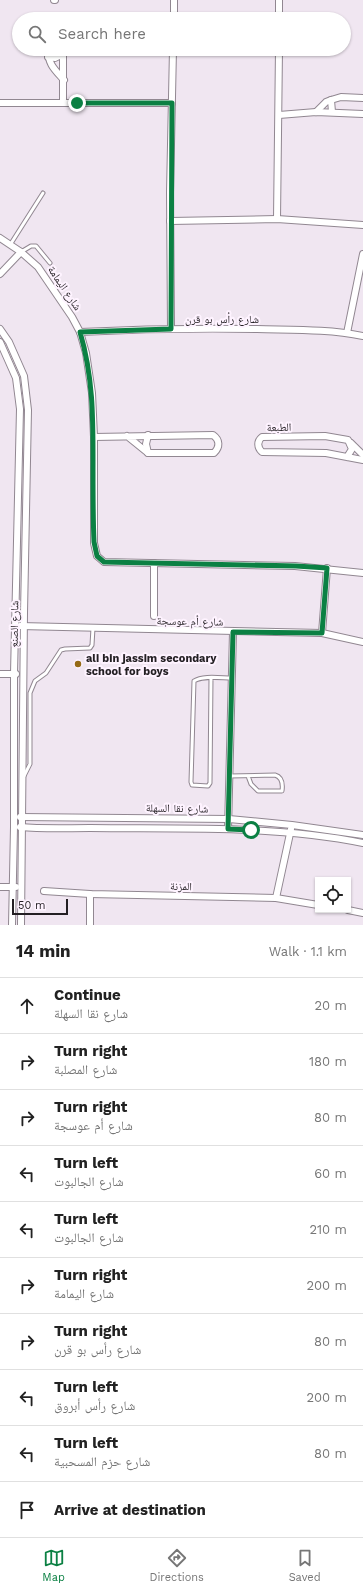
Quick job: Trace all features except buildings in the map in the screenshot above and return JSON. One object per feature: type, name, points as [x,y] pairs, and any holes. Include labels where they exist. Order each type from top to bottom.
[{"type":"street","points":[[174,0],[174,12]]},
{"type":"street","points":[[279,12],[280,0]]},
{"type":"street","points":[[57,56],[55,58],[48,57],[50,64],[64,80]]},
{"type":"street","points":[[63,56],[63,103]]},
{"type":"street","points":[[171,329],[170,221],[173,56]]},
{"type":"street","points":[[277,219],[279,56]]},
{"type":"street","points":[[316,112],[326,102],[341,97],[363,98]]},
{"type":"street","points":[[331,100],[332,112]]},
{"type":"street","points":[[0,103],[172,103]]},
{"type":"street","points":[[279,115],[316,112],[363,114]]},
{"type":"street","points":[[170,221],[277,219],[363,225]]},
{"type":"street","name":"شارع اليمامة","points":[[0,238],[21,252],[38,267],[72,317],[80,332],[86,353],[92,393],[94,437],[94,542],[97,556],[104,562],[154,563]]},
{"type":"street","points":[[0,274],[21,252]]},
{"type":"street","points":[[346,333],[363,254]]},
{"type":"street","name":"شارع الصنع","points":[[0,329],[10,342],[24,376],[28,410],[23,675],[22,925]]},
{"type":"street","name":"شارع رأس بو قرن","points":[[80,332],[171,329],[305,330],[346,333],[363,336]]},
{"type":"street","name":"شارع الصنع","points":[[0,342],[16,378],[20,409],[14,674],[14,827],[12,925]]},
{"type":"street","points":[[94,437],[148,435],[213,435],[217,438],[219,444],[214,453],[148,453],[127,436]]},
{"type":"street","points":[[148,435],[146,444],[148,453]]},
{"type":"street","name":"الطبعة","points":[[350,442],[348,440],[324,436],[262,437],[258,442],[258,448],[262,452],[326,453],[363,460]]},
{"type":"street","points":[[350,442],[363,455]]},
{"type":"street","points":[[347,457],[351,452],[350,442]]},
{"type":"street","points":[[154,616],[154,563],[296,566],[363,572]]},
{"type":"street","points":[[322,633],[327,568]]},
{"type":"street","name":"شارع أم عوسجة","points":[[16,626],[322,633],[363,642]]},
{"type":"street","points":[[228,829],[233,632]]},
{"type":"street","points":[[0,674],[23,675]]},
{"type":"street","name":"شارع نقا السهلة","points":[[14,817],[229,819],[292,824],[363,835]]},
{"type":"street","points":[[276,898],[292,824]]},
{"type":"street","name":"شارع نقا السهلة","points":[[14,827],[228,829],[290,833],[363,843]]},
{"type":"street","points":[[0,888],[22,887]]},
{"type":"street","name":"المزنة","points":[[44,891],[90,894],[276,898],[315,904]]},
{"type":"street","points":[[90,894],[90,925]]},
{"type":"street","points":[[351,910],[363,912]]},
{"type":"lane","points":[[10,245],[43,193]]},
{"type":"lane","points":[[21,252],[31,246],[36,246],[50,264]]},
{"type":"lane","points":[[23,778],[30,764],[31,688],[34,681],[46,673],[61,650],[90,648],[92,645],[93,628]]},
{"type":"lane","points":[[211,678],[210,783],[208,786],[195,786],[192,785],[191,782],[193,684],[196,679],[211,678],[232,678]]},
{"type":"lane","points":[[229,776],[248,776],[279,776],[281,778],[282,791],[258,791],[251,784],[248,776]]},
{"type":"place","name":"ali bin jassim secondary school for boys","points":[[78,664]]},
{"type":"route","points":[[77,103],[172,103],[170,192],[171,329],[80,332],[86,353],[92,393],[94,437],[94,542],[97,556],[104,562],[327,568],[322,633],[233,632],[228,829],[251,830]]}]
